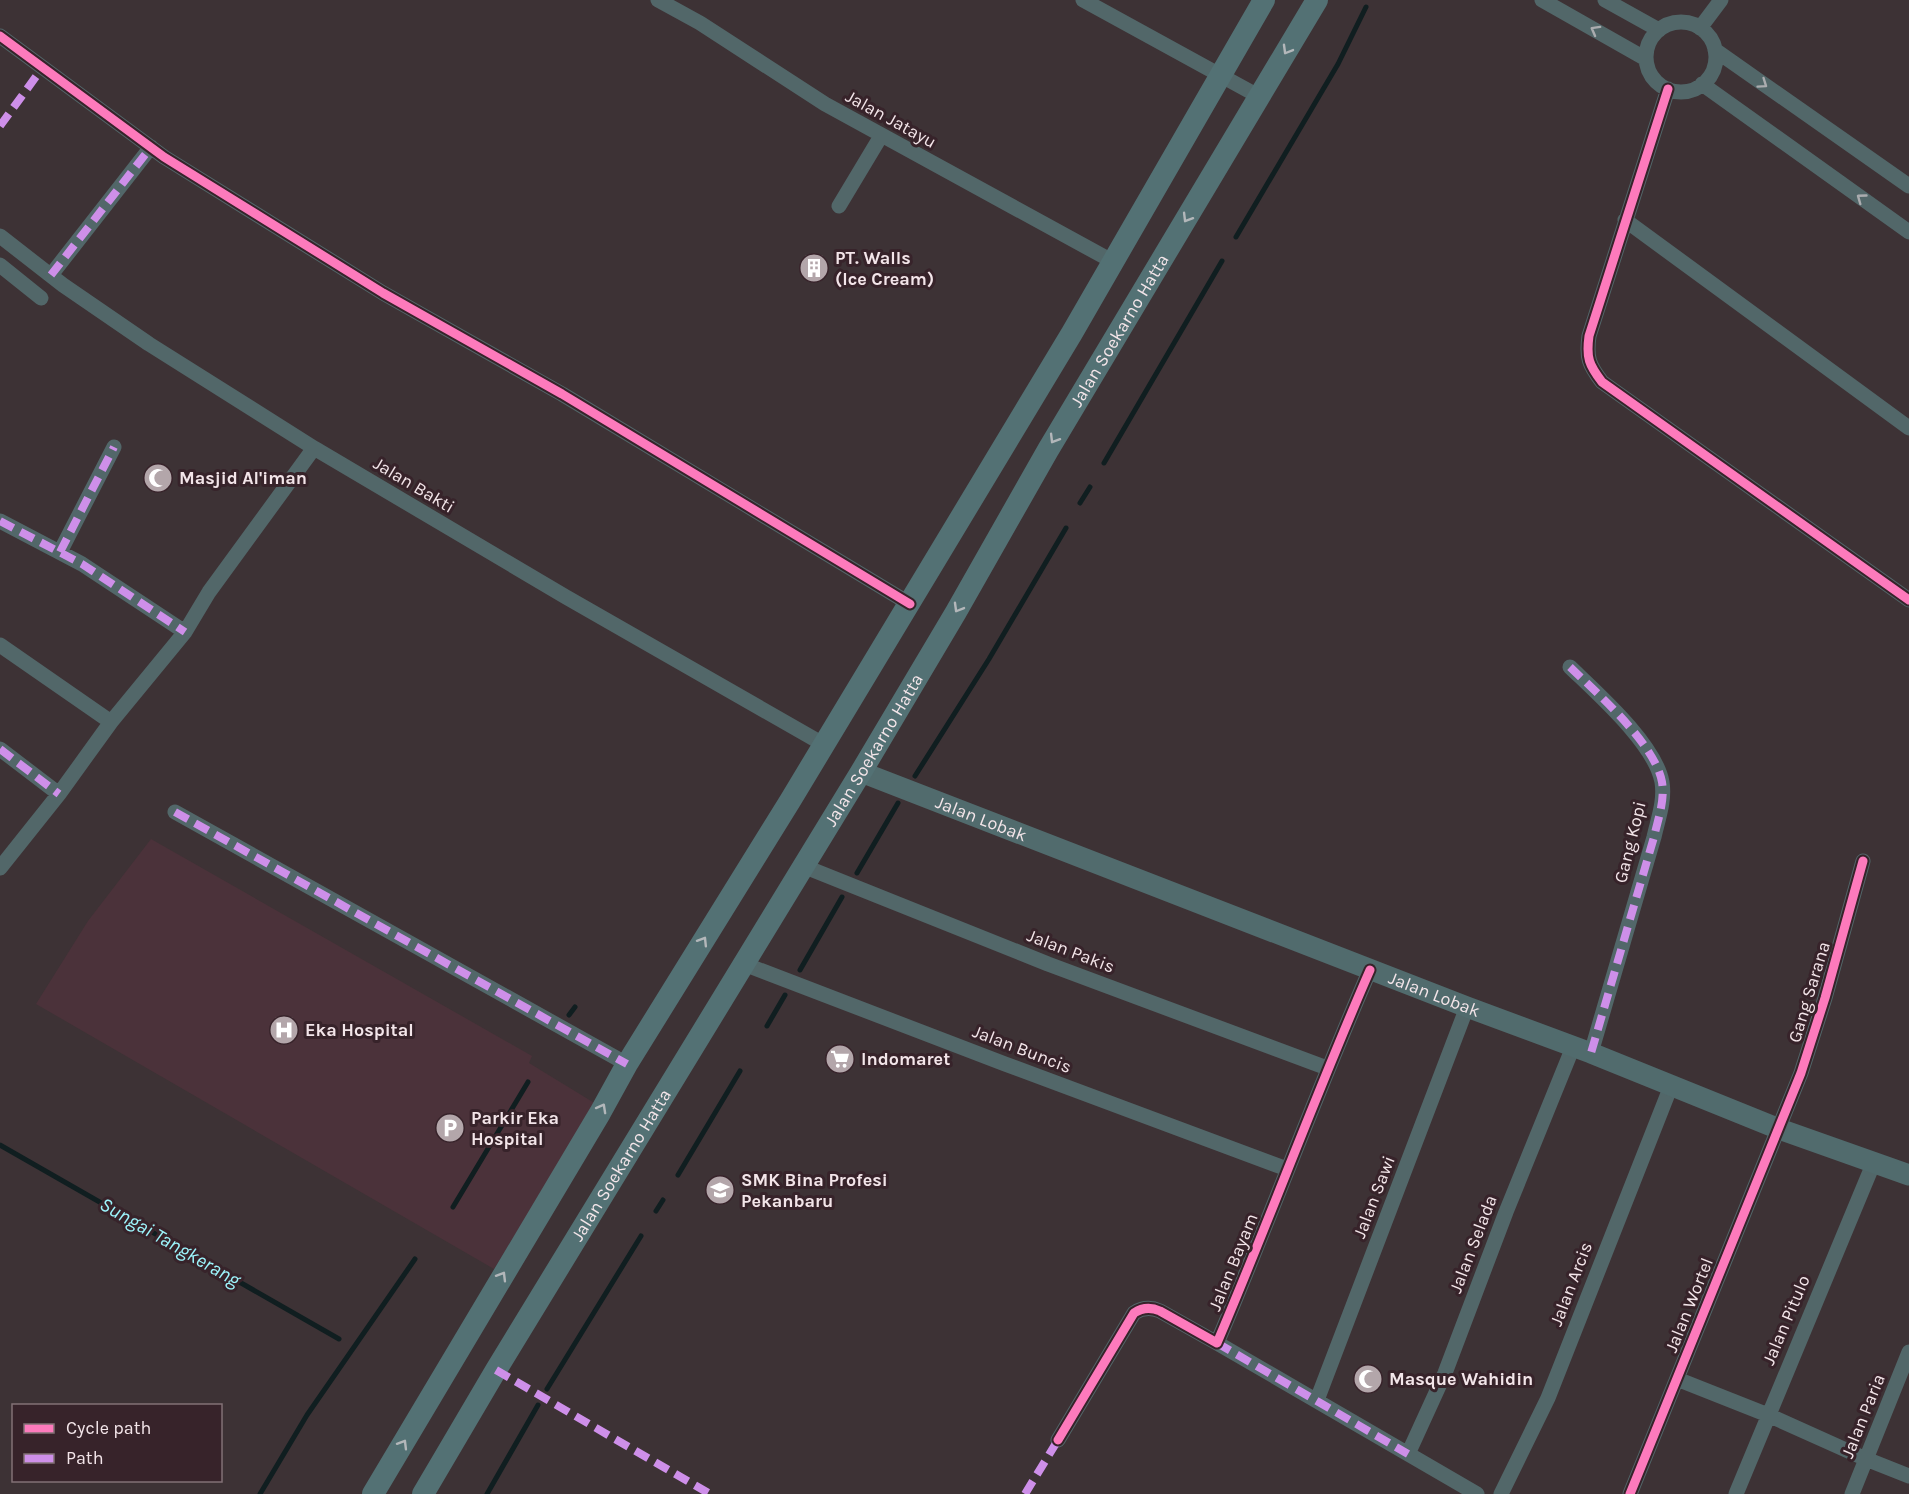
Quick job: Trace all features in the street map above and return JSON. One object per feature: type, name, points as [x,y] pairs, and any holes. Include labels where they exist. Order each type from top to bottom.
[{"type":"main road","points":[[373,1494],[627,1064],[910,604],[1072,333],[1264,0]]},
{"type":"main road","name":"Jalan Soekarno Hatta","points":[[423,1494],[496,1370],[861,772],[1048,450],[1317,0]]},
{"type":"main road","name":"Jalan Lobak","points":[[861,772],[1582,1050],[1779,1129],[1909,1175]]},
{"type":"street","name":"Jalan Jatayu","points":[[658,0],[700,23],[825,104],[1112,261]]},
{"type":"street","points":[[1083,0],[1260,97]]},
{"type":"street","points":[[1542,0],[1646,58]]},
{"type":"street","points":[[1605,0],[1659,30]]},
{"type":"street","points":[[1700,28],[1721,0]]},
{"type":"street","points":[[1715,50],[1714,69],[1702,84],[1686,92],[1668,89],[1653,77],[1646,58],[1647,48],[1659,30],[1679,22],[1690,23],[1707,34],[1715,50],[1909,186]]},
{"type":"street","points":[[0,36],[151,147],[383,293],[562,394],[910,604]]},
{"type":"street","points":[[1702,84],[1909,232]]},
{"type":"street","points":[[1668,89],[1589,336],[1586,352],[1591,368],[1602,382],[1909,600]]},
{"type":"street","points":[[839,206],[881,136]]},
{"type":"street","points":[[51,275],[151,147]]},
{"type":"street","points":[[1625,220],[1909,428]]},
{"type":"street","name":"Jalan Bakti","points":[[0,236],[149,344],[315,448],[566,597],[823,744]]},
{"type":"street","points":[[0,265],[41,298]]},
{"type":"street","points":[[60,552],[114,447]]},
{"type":"street","points":[[0,868],[59,794],[111,722],[185,632],[209,592],[315,448]]},
{"type":"street","points":[[0,521],[82,564],[185,632]]},
{"type":"street","points":[[0,645],[111,722]]},
{"type":"street","name":"Gang Kopi","points":[[1570,667],[1635,733],[1659,772],[1662,792],[1662,804],[1654,837],[1582,1050]]},
{"type":"street","points":[[0,749],[59,794]]},
{"type":"street","points":[[175,812],[627,1064]]},
{"type":"street","name":"Gang Sarana","points":[[1779,1129],[1815,1031],[1863,861]]},
{"type":"street","name":"Jalan Pakis","points":[[804,866],[1048,964],[1327,1068]]},
{"type":"street","name":"Jalan Buncis","points":[[744,964],[1287,1169]]},
{"type":"street","name":"Jalan Bayam","points":[[1058,1440],[1134,1313],[1141,1309],[1153,1308],[1217,1343],[1327,1068],[1370,970]]},
{"type":"street","name":"Jalan Sawi","points":[[1317,1400],[1467,1007]]},
{"type":"street","name":"Jalan Selada","points":[[1408,1454],[1445,1373],[1506,1212],[1582,1050]]},
{"type":"street","name":"Jalan Arcis","points":[[1500,1494],[1548,1398],[1671,1086]]},
{"type":"street","name":"Jalan Wortel","points":[[1630,1494],[1779,1129]]},
{"type":"street","name":"Jalan Pitulo","points":[[1736,1494],[1874,1162]]},
{"type":"street","points":[[1217,1343],[1477,1494]]},
{"type":"street","name":"Jalan Paria","points":[[1852,1494],[1909,1352]]},
{"type":"street","points":[[1677,1379],[1768,1415],[1866,1460],[1909,1476]]},
{"type":"shaded area","name":"Eka Hospital","points":[[151,839],[532,1056],[529,1063],[596,1104],[494,1269],[36,1004],[88,921]]},
{"type":"waterway","points":[[1236,237],[1338,64],[1366,7]]},
{"type":"waterway","points":[[1104,463],[1222,261]]},
{"type":"waterway","points":[[1080,503],[1090,487]]},
{"type":"waterway","points":[[915,776],[989,659],[1066,528]]},
{"type":"waterway","points":[[857,873],[898,803]]},
{"type":"waterway","points":[[800,970],[842,897]]},
{"type":"waterway","points":[[767,1026],[785,995]]},
{"type":"waterway","points":[[569,1015],[575,1007]]},
{"type":"waterway","points":[[678,1175],[740,1071]]},
{"type":"waterway","points":[[453,1207],[528,1082]]},
{"type":"waterway","name":"Sungai Tangkerang","points":[[0,1145],[339,1339]]},
{"type":"waterway","points":[[656,1211],[663,1200]]},
{"type":"waterway","points":[[547,1389],[641,1236]]},
{"type":"waterway","points":[[260,1494],[307,1415],[415,1259]]},
{"type":"waterway","points":[[487,1494],[538,1405]]},
{"type":"marked path","points":[[0,126],[43,67]]},
{"type":"marked path","points":[[51,275],[151,147]]},
{"type":"marked path","points":[[60,552],[114,447]]},
{"type":"marked path","points":[[0,521],[82,564],[185,632]]},
{"type":"marked path","points":[[1570,667],[1610,705],[1637,736],[1657,767],[1663,789],[1661,810],[1654,837],[1591,1053]]},
{"type":"marked path","points":[[0,749],[59,794]]},
{"type":"marked path","points":[[175,812],[627,1064]]},
{"type":"marked path","points":[[1217,1343],[1408,1454]]},
{"type":"marked path","points":[[496,1370],[710,1494]]},
{"type":"marked path","points":[[1025,1494],[1058,1440]]},
{"type":"cycle path","points":[[0,36],[164,157],[383,293],[562,394],[910,604]]},
{"type":"cycle path","points":[[1668,89],[1589,336],[1588,356],[1591,366],[1602,382],[1909,600]]},
{"type":"cycle path","points":[[1630,1494],[1801,1073],[1825,998],[1863,861]]},
{"type":"cycle path","points":[[1058,1440],[1137,1311],[1150,1308],[1160,1311],[1217,1343],[1370,970]]},
{"type":"place","name":"PT. Walls (Ice Cream)","points":[[814,268]]},
{"type":"place","name":"Masjid Al'iman","points":[[158,478]]},
{"type":"place","name":"Eka Hospital","points":[[284,1030]]},
{"type":"place","name":"Indomaret","points":[[840,1059]]},
{"type":"place","name":"Parkir Eka Hospital","points":[[450,1128]]},
{"type":"place","name":"SMK Bina Profesi Pekanbaru","points":[[720,1190]]},
{"type":"place","name":"Masque Wahidin","points":[[1368,1379]]}]
